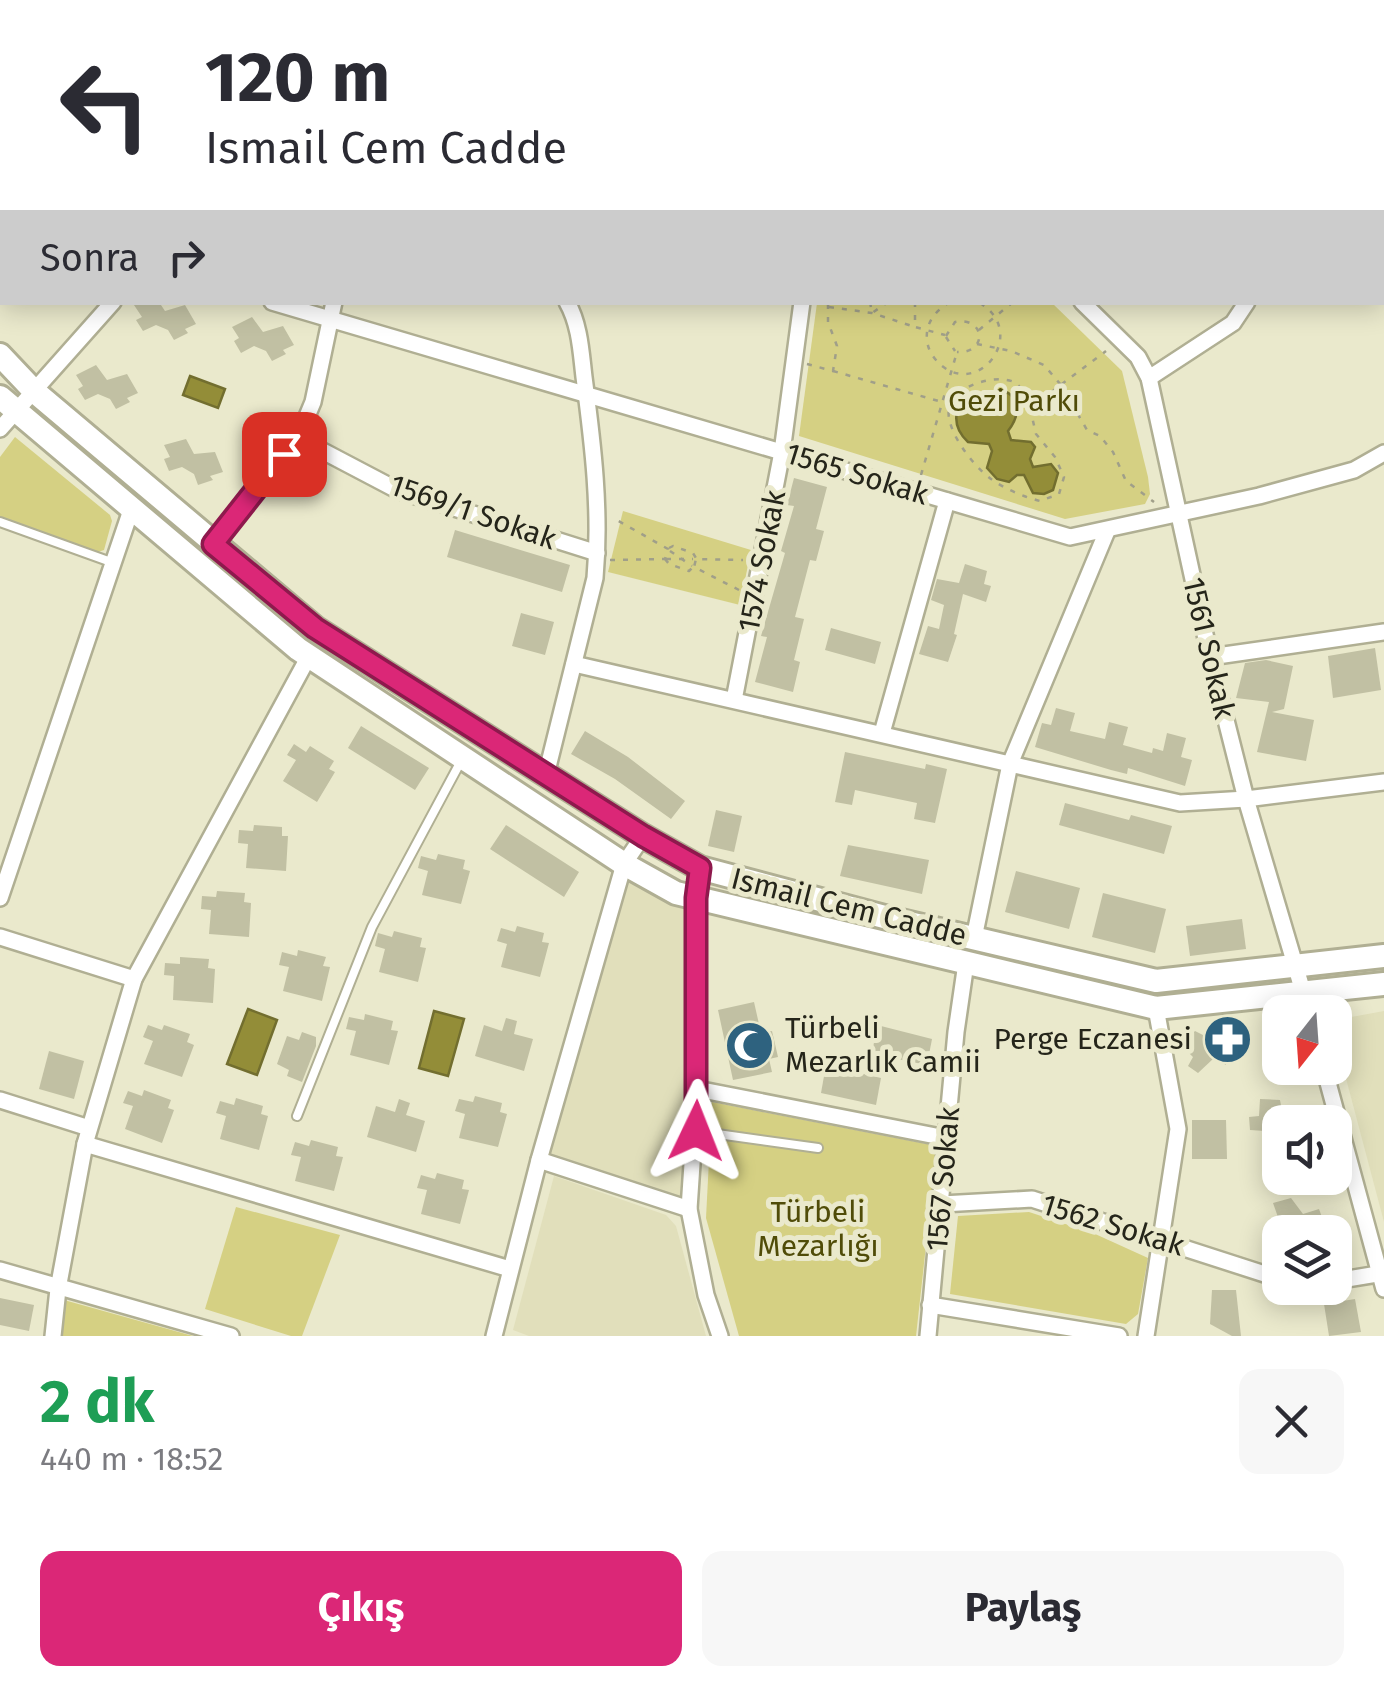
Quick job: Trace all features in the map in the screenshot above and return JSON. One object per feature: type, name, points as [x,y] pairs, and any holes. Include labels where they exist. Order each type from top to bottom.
[{"type":"main road","name":"Ismail Cem Cadde","points":[[0,355],[34,392],[315,628],[700,868],[784,892],[1156,981],[1384,956]]},
{"type":"main road","name":"Ismail Cem Cadde","points":[[5,412],[309,656],[624,864],[676,893],[1156,1008],[1262,1005]]},
{"type":"main road","name":"Ismail Cem Cadde","points":[[1342,995],[1384,984]]},
{"type":"street","points":[[5,412],[34,392],[110,305]]},
{"type":"street","name":"1565 Sokak","points":[[295,305],[333,310],[586,392],[1070,537],[1259,496],[1354,470],[1384,453]]},
{"type":"street","points":[[546,775],[603,556],[576,317],[569,305]]},
{"type":"street","name":"1574 Sokak","points":[[734,700],[782,452],[802,305]]},
{"type":"street","name":"1561 Sokak","points":[[1085,305],[1138,358],[1149,378],[1210,657],[1246,799],[1304,995]]},
{"type":"street","points":[[1149,378],[1233,323],[1245,305]]},
{"type":"street","points":[[213,544],[298,438],[313,402],[333,310]]},
{"type":"street","name":"1569/1 Sokak","points":[[298,438],[397,490],[603,556]]},
{"type":"street","points":[[882,733],[947,501]]},
{"type":"street","points":[[0,898],[131,510]]},
{"type":"street","points":[[974,938],[1010,764],[1108,531]]},
{"type":"street","points":[[1210,657],[1384,632]]},
{"type":"street","points":[[53,1336],[87,1136],[134,979],[309,656]]},
{"type":"street","points":[[574,664],[1180,804],[1384,782]]},
{"type":"street","points":[[494,1336],[539,1160],[624,864],[643,836]]},
{"type":"street","points":[[700,868],[696,898],[696,1131],[690,1208],[706,1296],[720,1336]]},
{"type":"street","points":[[0,937],[134,979]]},
{"type":"street","name":"1567 Sokak","points":[[928,1336],[966,963]]},
{"type":"street","points":[[1146,1336],[1178,1129],[1156,1008]]},
{"type":"street","points":[[1329,1085],[1383,1278],[1352,1280]]},
{"type":"street","points":[[697,1088],[946,1138]]},
{"type":"street","points":[[0,1100],[87,1136],[510,1269]]},
{"type":"street","points":[[539,1160],[690,1208]]},
{"type":"street","name":"1562 Sokak","points":[[942,1204],[1032,1199],[1262,1273]]},
{"type":"street","points":[[0,1270],[231,1336]]},
{"type":"street","points":[[930,1305],[1119,1336]]},
{"type":"lane","points":[[0,522],[111,562]]},
{"type":"lane","points":[[298,1116],[372,927],[463,757]]},
{"type":"lane","points":[[696,1131],[818,1148]]},
{"type":"path","points":[[833,371],[837,346],[828,322],[828,305],[946,336]]},
{"type":"path","points":[[870,305],[872,314]]},
{"type":"path","points":[[872,314],[884,305]]},
{"type":"path","points":[[914,305],[915,327]]},
{"type":"path","points":[[947,305],[932,318],[927,330],[931,354],[952,371],[972,372],[992,360],[999,347],[1000,327],[995,316],[982,305]]},
{"type":"path","points":[[978,330],[1009,305]]},
{"type":"path","points":[[960,320],[971,322],[978,330],[977,344],[968,352],[958,352],[949,346],[946,336],[950,326],[960,320]]},
{"type":"path","points":[[977,344],[999,347],[1044,366],[1061,384],[1087,430],[1100,436],[1113,452],[1126,481],[1155,502]]},
{"type":"path","points":[[1030,408],[1106,351]]},
{"type":"path","points":[[920,479],[958,352]]},
{"type":"path","points":[[806,364],[950,405]]},
{"type":"path","points":[[972,372],[980,383]]},
{"type":"path","points":[[1012,382],[1021,389],[1036,434],[1063,468],[1059,494],[1040,501],[1006,488],[984,474],[950,428],[950,405],[956,395],[980,383],[1012,382]]},
{"type":"path","points":[[615,520],[745,592]]},
{"type":"path","points":[[673,546],[693,552],[696,558],[689,571],[665,559],[673,546]]},
{"type":"path","points":[[603,556],[752,560]]},
{"type":"shaded area","points":[[190,376],[225,389],[218,408],[183,395]]},
{"type":"shaded area","points":[[981,393],[1009,393],[1017,408],[1008,431],[1011,440],[1031,442],[1035,447],[1030,459],[1033,467],[1051,464],[1058,473],[1053,490],[1033,493],[1024,475],[1009,482],[997,479],[987,468],[992,451],[989,444],[968,442],[958,429],[960,403]]},
{"type":"shaded area","points":[[624,864],[696,898],[689,1209],[539,1160]]},
{"type":"shaded area","points":[[248,1009],[277,1020],[257,1075],[227,1064]]},
{"type":"shaded area","points":[[434,1011],[464,1019],[448,1076],[419,1068]]},
{"type":"shaded area","points":[[1384,1011],[1384,1222],[1348,1085],[1352,1085],[1352,1017]]},
{"type":"shaded area","points":[[554,1176],[666,1215],[676,1226],[706,1336],[529,1336],[513,1330]]},
{"type":"green space","name":"Gezi Parkı","points":[[817,305],[1054,305],[1122,371],[1150,494],[1145,504],[1065,519],[799,436]]},
{"type":"green space","points":[[15,437],[110,515],[104,550],[98,552],[0,518],[0,457]]},
{"type":"green space","points":[[623,511],[751,550],[740,605],[608,572]]},
{"type":"green space","name":"Türbeli Mezarlığı","points":[[712,1102],[937,1146],[916,1336],[739,1336],[706,1218]]},
{"type":"green space","points":[[236,1207],[340,1235],[302,1336],[205,1309]]},
{"type":"green space","points":[[1029,1212],[1093,1233],[1148,1258],[1138,1314],[1126,1324],[950,1294],[958,1216]]},
{"type":"green space","points":[[64,1300],[193,1336],[61,1336]]},
{"type":"building","points":[[134,305],[161,305],[165,311],[185,305],[196,324],[174,340],[168,330],[156,325],[143,331],[136,320],[142,317]]},
{"type":"building","points":[[252,317],[263,332],[283,326],[294,345],[272,361],[266,351],[254,346],[241,353],[234,341],[239,338],[232,327]]},
{"type":"building","points":[[96,365],[107,380],[127,374],[138,393],[116,409],[110,399],[98,394],[85,400],[76,375]]},
{"type":"building","points":[[186,439],[194,454],[215,452],[223,472],[198,485],[194,474],[182,467],[169,471],[164,459],[170,457],[164,445]]},
{"type":"building","points":[[794,478],[827,487],[816,529],[824,531],[816,561],[810,560],[795,617],[804,619],[794,660],[800,662],[793,692],[755,682],[767,637],[761,636],[794,506],[787,505]]},
{"type":"building","points":[[455,530],[570,565],[562,592],[447,557]]},
{"type":"building","points":[[965,564],[987,571],[984,584],[991,586],[986,602],[963,594],[948,662],[919,654],[928,626],[939,629],[944,605],[931,600],[937,579],[959,583]]},
{"type":"building","points":[[521,613],[554,622],[545,655],[512,646]]},
{"type":"building","points":[[831,628],[881,642],[875,664],[825,650]]},
{"type":"building","points":[[1375,648],[1381,690],[1333,698],[1328,656]]},
{"type":"building","points":[[1266,660],[1293,666],[1284,709],[1272,712],[1314,720],[1306,761],[1257,752],[1269,702],[1236,698],[1245,663]]},
{"type":"building","points":[[1056,708],[1075,713],[1070,731],[1105,739],[1109,722],[1128,727],[1123,745],[1152,753],[1153,748],[1163,751],[1167,733],[1186,738],[1181,757],[1192,760],[1185,786],[1128,768],[1127,774],[1111,770],[1035,747],[1042,723],[1051,725]]},
{"type":"building","points":[[361,726],[429,768],[415,790],[348,748]]},
{"type":"building","points":[[585,731],[628,757],[685,801],[671,819],[615,779],[571,754]]},
{"type":"building","points":[[294,744],[306,752],[310,746],[334,761],[329,769],[335,772],[317,802],[283,781],[296,760],[287,755]]},
{"type":"building","points":[[845,752],[925,769],[926,764],[947,769],[935,823],[914,819],[917,803],[855,790],[852,805],[835,802]]},
{"type":"building","points":[[1065,803],[1129,820],[1131,815],[1172,826],[1164,854],[1059,825]]},
{"type":"building","points":[[716,810],[742,816],[734,852],[708,846]]},
{"type":"building","points":[[254,825],[282,827],[282,836],[288,836],[286,871],[246,868],[248,844],[238,843],[239,830],[253,831]]},
{"type":"building","points":[[506,825],[579,872],[564,897],[490,849]]},
{"type":"building","points":[[848,845],[929,860],[922,894],[840,876]]},
{"type":"building","points":[[438,854],[465,860],[463,869],[470,871],[461,904],[422,895],[428,871],[418,868],[421,856],[436,860]]},
{"type":"building","points":[[1016,871],[1080,888],[1069,929],[1005,912]]},
{"type":"building","points":[[217,891],[245,893],[244,902],[251,903],[249,937],[209,934],[211,910],[201,909],[202,896],[216,897]]},
{"type":"building","points":[[1103,893],[1166,909],[1155,953],[1092,937]]},
{"type":"building","points":[[1242,919],[1246,949],[1190,956],[1186,926]]},
{"type":"building","points":[[517,926],[544,933],[542,942],[549,943],[540,977],[501,967],[507,944],[497,941],[501,928],[515,932]]},
{"type":"building","points":[[394,931],[422,938],[420,947],[426,948],[418,982],[379,972],[385,949],[375,946],[378,933],[392,937]]},
{"type":"building","points":[[298,950],[326,957],[323,966],[330,967],[322,1001],[283,991],[289,967],[279,965],[282,952],[297,956]]},
{"type":"building","points":[[180,957],[209,959],[208,968],[215,969],[213,1003],[173,1000],[174,976],[164,975],[165,963],[180,964]]},
{"type":"building","name":"Türbeli Mezarlık Camii","points":[[754,1002],[761,1033],[772,1031],[778,1057],[769,1059],[772,1072],[733,1080],[718,1010]]},
{"type":"building","points":[[365,1014],[393,1021],[391,1030],[398,1031],[389,1065],[350,1055],[356,1031],[346,1029],[349,1017],[364,1020]]},
{"type":"building","points":[[506,1018],[517,1021],[514,1034],[533,1039],[524,1071],[475,1056],[484,1025],[502,1031]]},
{"type":"building","points":[[148,1025],[162,1030],[164,1025],[190,1034],[187,1042],[194,1045],[182,1077],[144,1064],[153,1041],[143,1037]]},
{"type":"building","points":[[877,1025],[932,1039],[927,1065],[872,1054]]},
{"type":"building","points":[[1226,1029],[1226,1065],[1214,1058],[1198,1073],[1188,1066],[1193,1057],[1181,1045],[1195,1031],[1213,1040]]},
{"type":"building","points":[[302,1032],[316,1037],[316,1046],[302,1082],[287,1076],[289,1070],[277,1064],[287,1036],[299,1040]]},
{"type":"building","points":[[49,1051],[84,1061],[74,1099],[39,1089]]},
{"type":"building","points":[[826,1065],[881,1078],[876,1105],[821,1093]]},
{"type":"building","points":[[144,1090],[171,1100],[168,1108],[174,1110],[162,1143],[125,1129],[133,1106],[123,1103],[128,1091],[142,1096]]},
{"type":"building","points":[[475,1096],[502,1103],[500,1112],[507,1114],[498,1147],[459,1138],[465,1114],[455,1111],[459,1099],[473,1102]]},
{"type":"building","points":[[236,1098],[263,1106],[261,1114],[268,1116],[259,1150],[220,1139],[226,1116],[216,1113],[220,1101],[234,1105]]},
{"type":"building","points":[[399,1099],[410,1103],[406,1115],[425,1121],[416,1152],[367,1137],[376,1106],[395,1112]]},
{"type":"building","points":[[1260,1099],[1280,1100],[1281,1105],[1262,1105],[1262,1131],[1250,1130],[1249,1117],[1259,1116]]},
{"type":"building","points":[[1192,1120],[1226,1120],[1227,1159],[1192,1159]]},
{"type":"building","points":[[311,1140],[338,1147],[336,1156],[343,1157],[334,1191],[295,1181],[301,1157],[291,1155],[295,1142],[309,1146]]},
{"type":"building","points":[[437,1173],[464,1180],[462,1189],[469,1190],[460,1224],[421,1214],[427,1190],[417,1188],[421,1175],[435,1179]]},
{"type":"building","points":[[1291,1198],[1303,1214],[1319,1209],[1321,1215],[1277,1215],[1273,1203]]},
{"type":"building","points":[[1212,1290],[1236,1290],[1241,1336],[1232,1336],[1210,1324]]},
{"type":"building","points":[[0,1298],[34,1305],[29,1331],[0,1325]]},
{"type":"building","points":[[1355,1299],[1361,1332],[1329,1336],[1324,1305],[1352,1305]]},
{"type":"place","name":"Perge Eczanesi","points":[[1227,1039]]},
{"type":"place","name":"Türbeli Mezarlık Camii","points":[[750,1045]]},
{"type":"route","points":[[284,454],[213,544],[315,628],[700,868],[696,898],[696,1131]]}]
